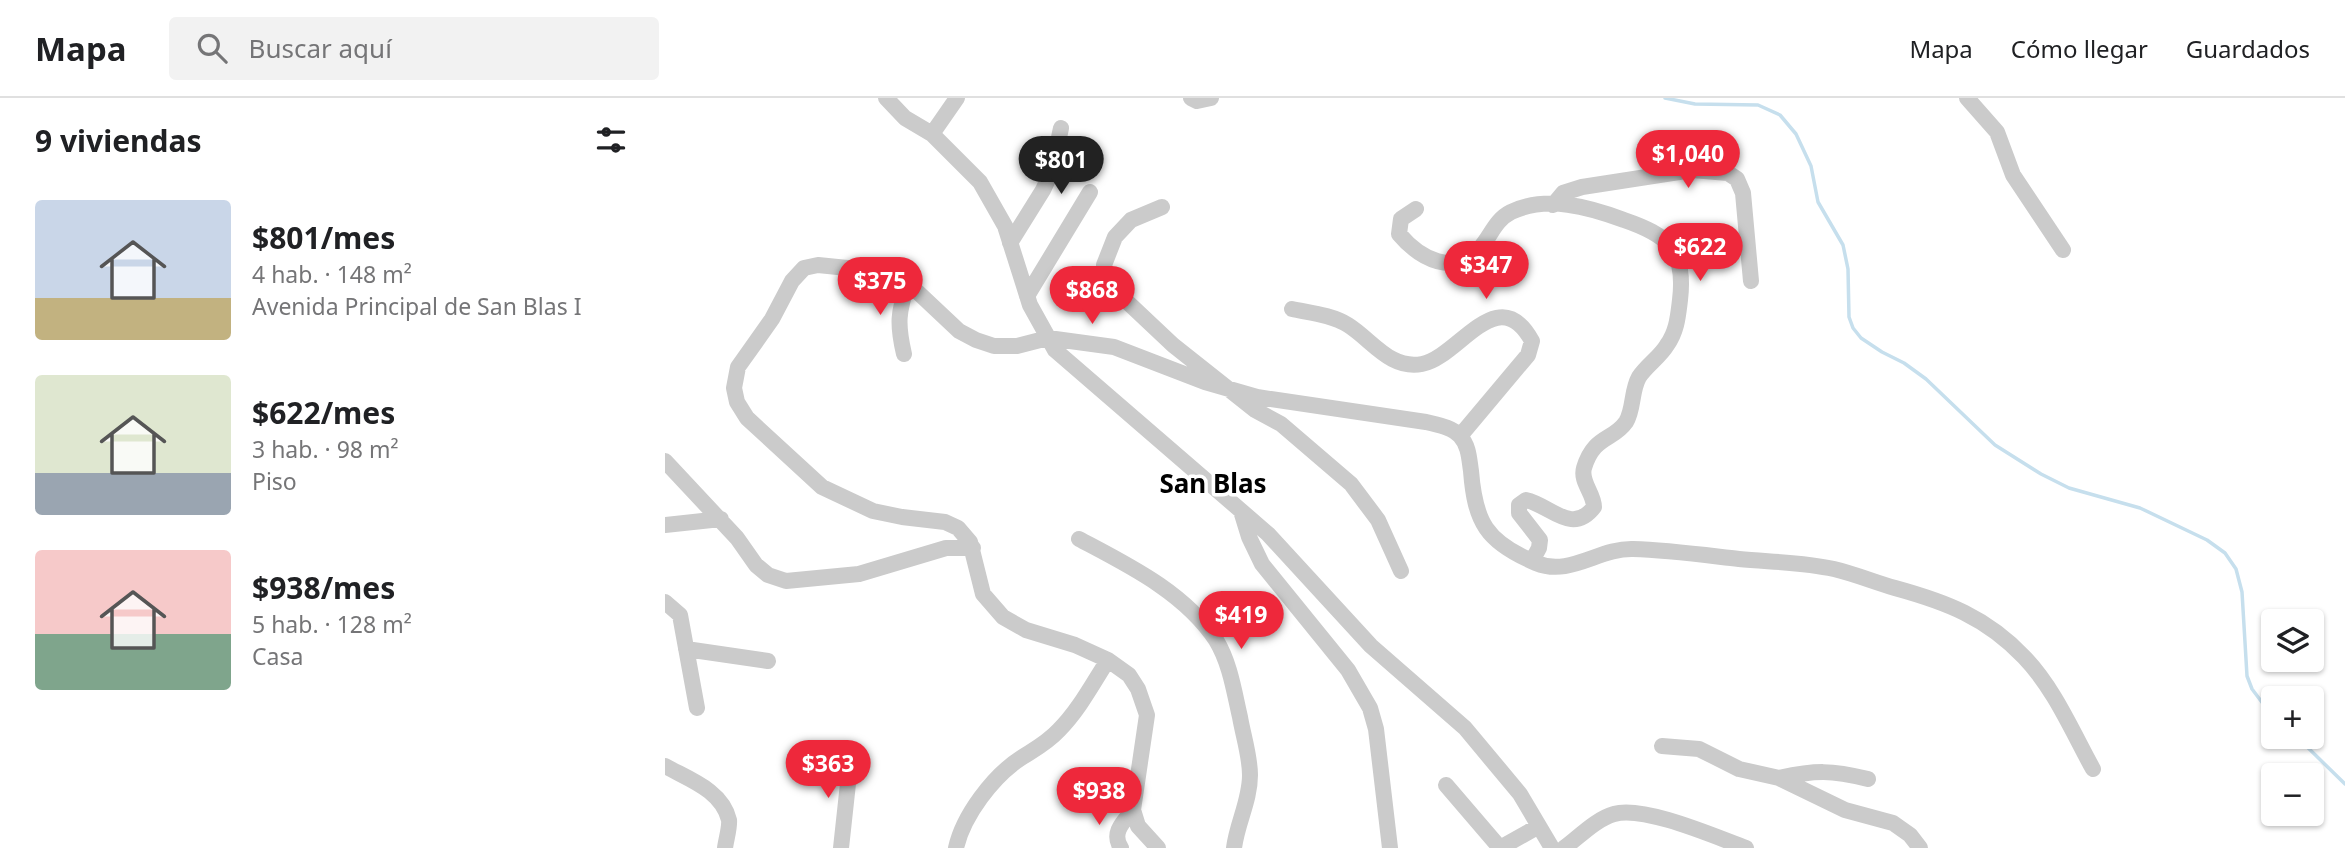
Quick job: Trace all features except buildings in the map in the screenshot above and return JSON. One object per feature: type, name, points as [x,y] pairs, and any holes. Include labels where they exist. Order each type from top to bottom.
[{"type":"street","points":[[887,98],[905,118],[932,134],[980,182],[1005,226],[1027,296],[1055,350],[1268,534],[1371,646],[1465,728],[1520,794],[1552,848]]},
{"type":"street","points":[[932,134],[957,98]]},
{"type":"street","points":[[1191,98],[1197,101],[1211,98]]},
{"type":"street","points":[[1967,98],[1997,132],[2013,175],[2063,250]]},
{"type":"street","points":[[1010,243],[1052,171],[1061,128]]},
{"type":"street","points":[[1553,205],[1563,193],[1582,187],[1692,170],[1728,173],[1737,179],[1743,193],[1751,281]]},
{"type":"street","points":[[1027,296],[1090,192]]},
{"type":"street","points":[[1416,209],[1401,219],[1399,234],[1407,243],[1435,262],[1452,264],[1468,258],[1480,248],[1503,217],[1514,211],[1537,205],[1577,205],[1651,229],[1665,238],[1675,251],[1680,264],[1682,287],[1678,324],[1673,335],[1666,347],[1641,374],[1633,394],[1628,419],[1596,444],[1587,458],[1583,471],[1584,480],[1594,499],[1594,507],[1588,515],[1580,519],[1567,519],[1554,515],[1537,502],[1526,500],[1519,505],[1518,513],[1540,540],[1532,561]]},
{"type":"street","points":[[1162,207],[1131,220],[1115,237],[1104,264],[1107,279],[1121,296],[1173,345],[1255,410],[1281,424],[1350,484],[1378,520],[1401,571]]},
{"type":"street","points":[[1159,848],[1138,826],[1133,810],[1147,715],[1138,689],[1129,675],[1108,660],[1075,645],[1026,630],[1003,617],[983,594],[973,548],[958,528],[945,522],[873,511],[822,487],[747,418],[737,402],[734,388],[738,367],[772,319],[792,281],[804,268],[818,265],[887,272],[908,283],[959,331],[993,346],[1017,346],[1048,338],[1114,347],[1205,382],[1257,397],[1426,422],[1449,428],[1460,436],[1469,450],[1473,502],[1488,532],[1504,545],[1546,566],[1565,567],[1610,552],[1629,549],[1677,552],[1831,568],[1939,600],[1967,612],[2023,656],[2043,680],[2093,769]]},
{"type":"street","points":[[904,354],[898,326],[900,304],[908,283]]},
{"type":"street","points":[[1292,309],[1334,318],[1349,326],[1389,358],[1409,364],[1422,364],[1436,358],[1485,321],[1498,317],[1513,321],[1527,331],[1532,341],[1528,355],[1460,436]]},
{"type":"street","points":[[665,461],[737,538],[756,565],[768,575],[786,581],[859,574],[946,548],[973,548]]},
{"type":"street","points":[[1241,511],[1262,565],[1348,670],[1370,708],[1376,729],[1390,848]]},
{"type":"street","points":[[665,525],[720,519]]},
{"type":"street","points":[[1079,539],[1138,570],[1170,593],[1216,641],[1231,674],[1250,773],[1248,800],[1234,848]]},
{"type":"street","points":[[665,602],[680,615],[697,708]]},
{"type":"street","points":[[686,649],[768,661]]},
{"type":"street","points":[[956,848],[979,800],[993,780],[1019,759],[1042,747],[1061,729],[1108,660]]},
{"type":"street","points":[[1662,746],[1699,749],[1739,769],[1779,778],[1845,810],[1892,823],[1910,835],[1920,848]]},
{"type":"street","points":[[841,848],[851,756]]},
{"type":"street","points":[[665,766],[702,784],[718,799],[729,820],[725,848]]},
{"type":"street","points":[[1779,778],[1811,771],[1825,771],[1867,779]]},
{"type":"street","points":[[1446,785],[1500,848],[1539,826]]},
{"type":"street","points":[[1121,848],[1117,842],[1117,830],[1133,810]]},
{"type":"street","points":[[1564,848],[1608,816],[1626,812],[1673,822],[1746,848]]},
{"type":"waterway","points":[[1665,98],[1695,104],[1758,105],[1780,115],[1796,134],[1811,166],[1818,202],[1843,245],[1848,269],[1849,317],[1861,338],[1926,379],[1995,445],[2041,474],[2069,488],[2140,508],[2207,540],[2225,553],[2236,569],[2242,592],[2247,676],[2261,701]]},
{"type":"waterway","points":[[2309,749],[2345,784]]},
{"type":"district","name":"San Blas","points":[[1213,484]]}]
